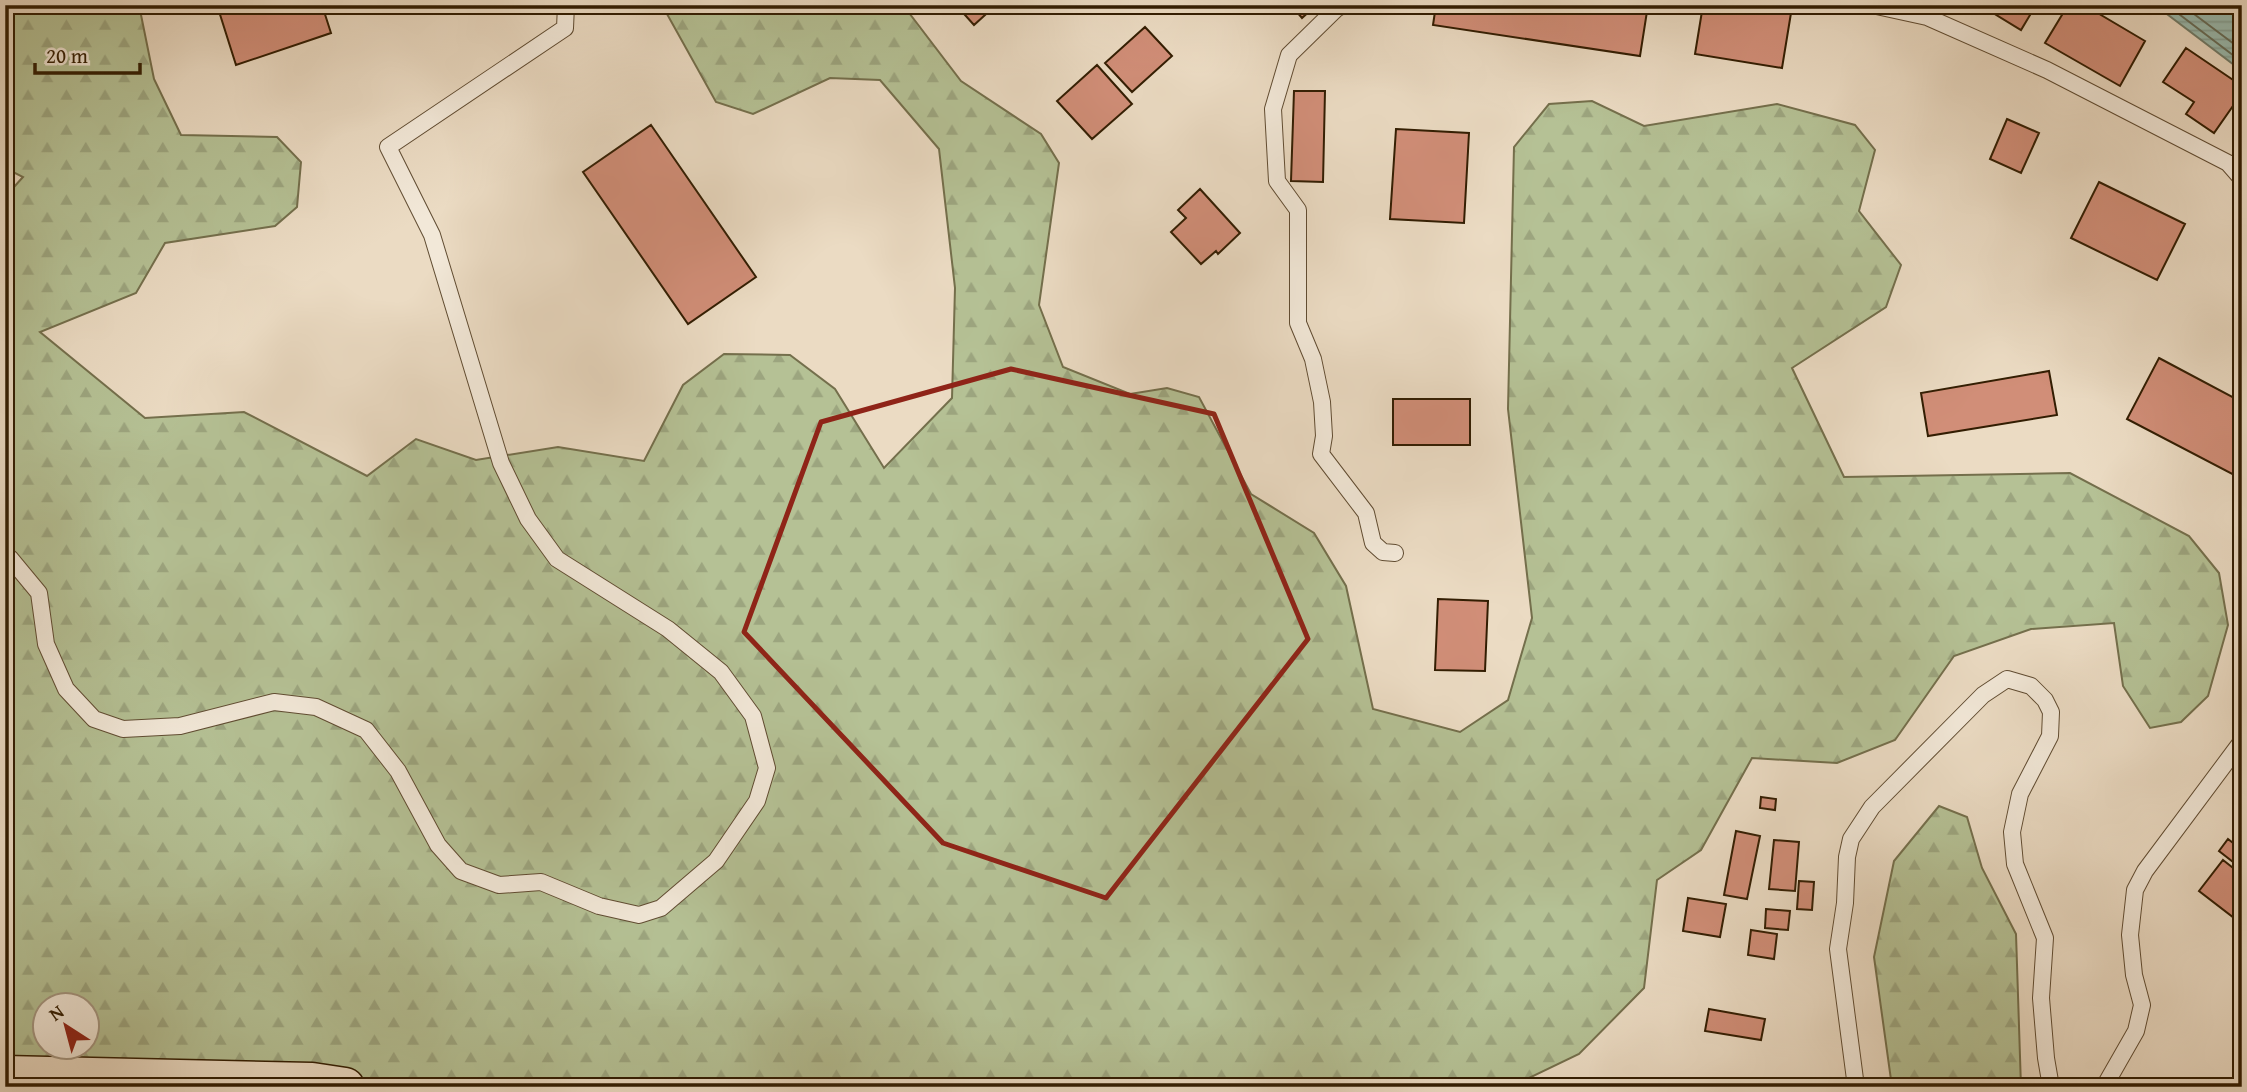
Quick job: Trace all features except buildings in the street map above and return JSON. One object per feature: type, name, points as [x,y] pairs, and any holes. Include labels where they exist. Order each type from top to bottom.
[{"type":"highway","points":[[5,1075],[312,1082],[345,1087]]},
{"type":"lane","points":[[5,557],[10,558],[39,593],[46,644],[66,689],[94,719],[123,729],[180,726],[274,702],[316,707],[366,730],[398,771],[438,845],[461,871],[499,885],[541,882],[599,906],[639,915],[661,908],[716,861],[757,802],[767,768],[753,716],[721,672],[668,629],[557,559],[528,519],[501,463],[432,234],[388,147],[565,28],[566,5]]},
{"type":"lane","points":[[1343,5],[1289,55],[1273,110],[1277,181],[1298,210],[1298,323],[1313,359],[1322,402],[1324,436],[1321,454],[1366,513],[1373,542],[1383,552],[1395,553]]},
{"type":"lane","points":[[1872,5],[1927,17],[2047,70],[2228,163],[2242,179]]},
{"type":"lane","points":[[1856,1087],[1838,949],[1851,839],[1872,807],[1983,695],[2007,679],[2031,686],[2045,700],[2051,712],[2050,736],[2020,794],[2012,832],[2015,864],[2045,938],[2041,998],[2051,1087]]},
{"type":"lane","points":[[2104,1087],[2136,1031],[2142,1005],[2134,975],[2130,935],[2135,890],[2146,870],[2242,741]]},
{"type":"highlighted area","points":[[1011,369],[1214,414],[1308,639],[1106,898],[943,843],[744,632],[821,422]]},
{"type":"green space","points":[[5,5],[139,5],[154,79],[181,135],[277,137],[301,162],[297,207],[275,226],[165,243],[136,293],[40,332],[145,418],[244,412],[367,476],[416,439],[476,460],[558,447],[644,461],[683,385],[724,354],[790,355],[835,389],[884,468],[952,398],[955,288],[939,149],[880,80],[830,78],[753,114],[716,102],[662,5],[903,5],[961,81],[1041,134],[1059,163],[1039,305],[1063,367],[1130,394],[1167,388],[1199,397],[1251,494],[1314,533],[1346,586],[1373,709],[1460,732],[1508,700],[1532,618],[1508,409],[1514,147],[1549,104],[1592,101],[1644,126],[1777,104],[1855,125],[1875,150],[1859,211],[1901,265],[1886,307],[1792,368],[1844,477],[2070,473],[2189,536],[2219,573],[2228,625],[2208,696],[2181,722],[2150,728],[2123,686],[2114,623],[2031,629],[1954,656],[1895,740],[1837,763],[1752,758],[1701,850],[1657,880],[1644,988],[1579,1054],[1510,1087],[5,1087],[5,197],[23,177],[5,168]]},
{"type":"green space","points":[[1939,806],[1967,817],[1982,868],[2016,934],[2021,1087],[1892,1087],[1874,957],[1894,861]]},
{"type":"water","points":[[2155,5],[2242,5],[2242,71]]}]
